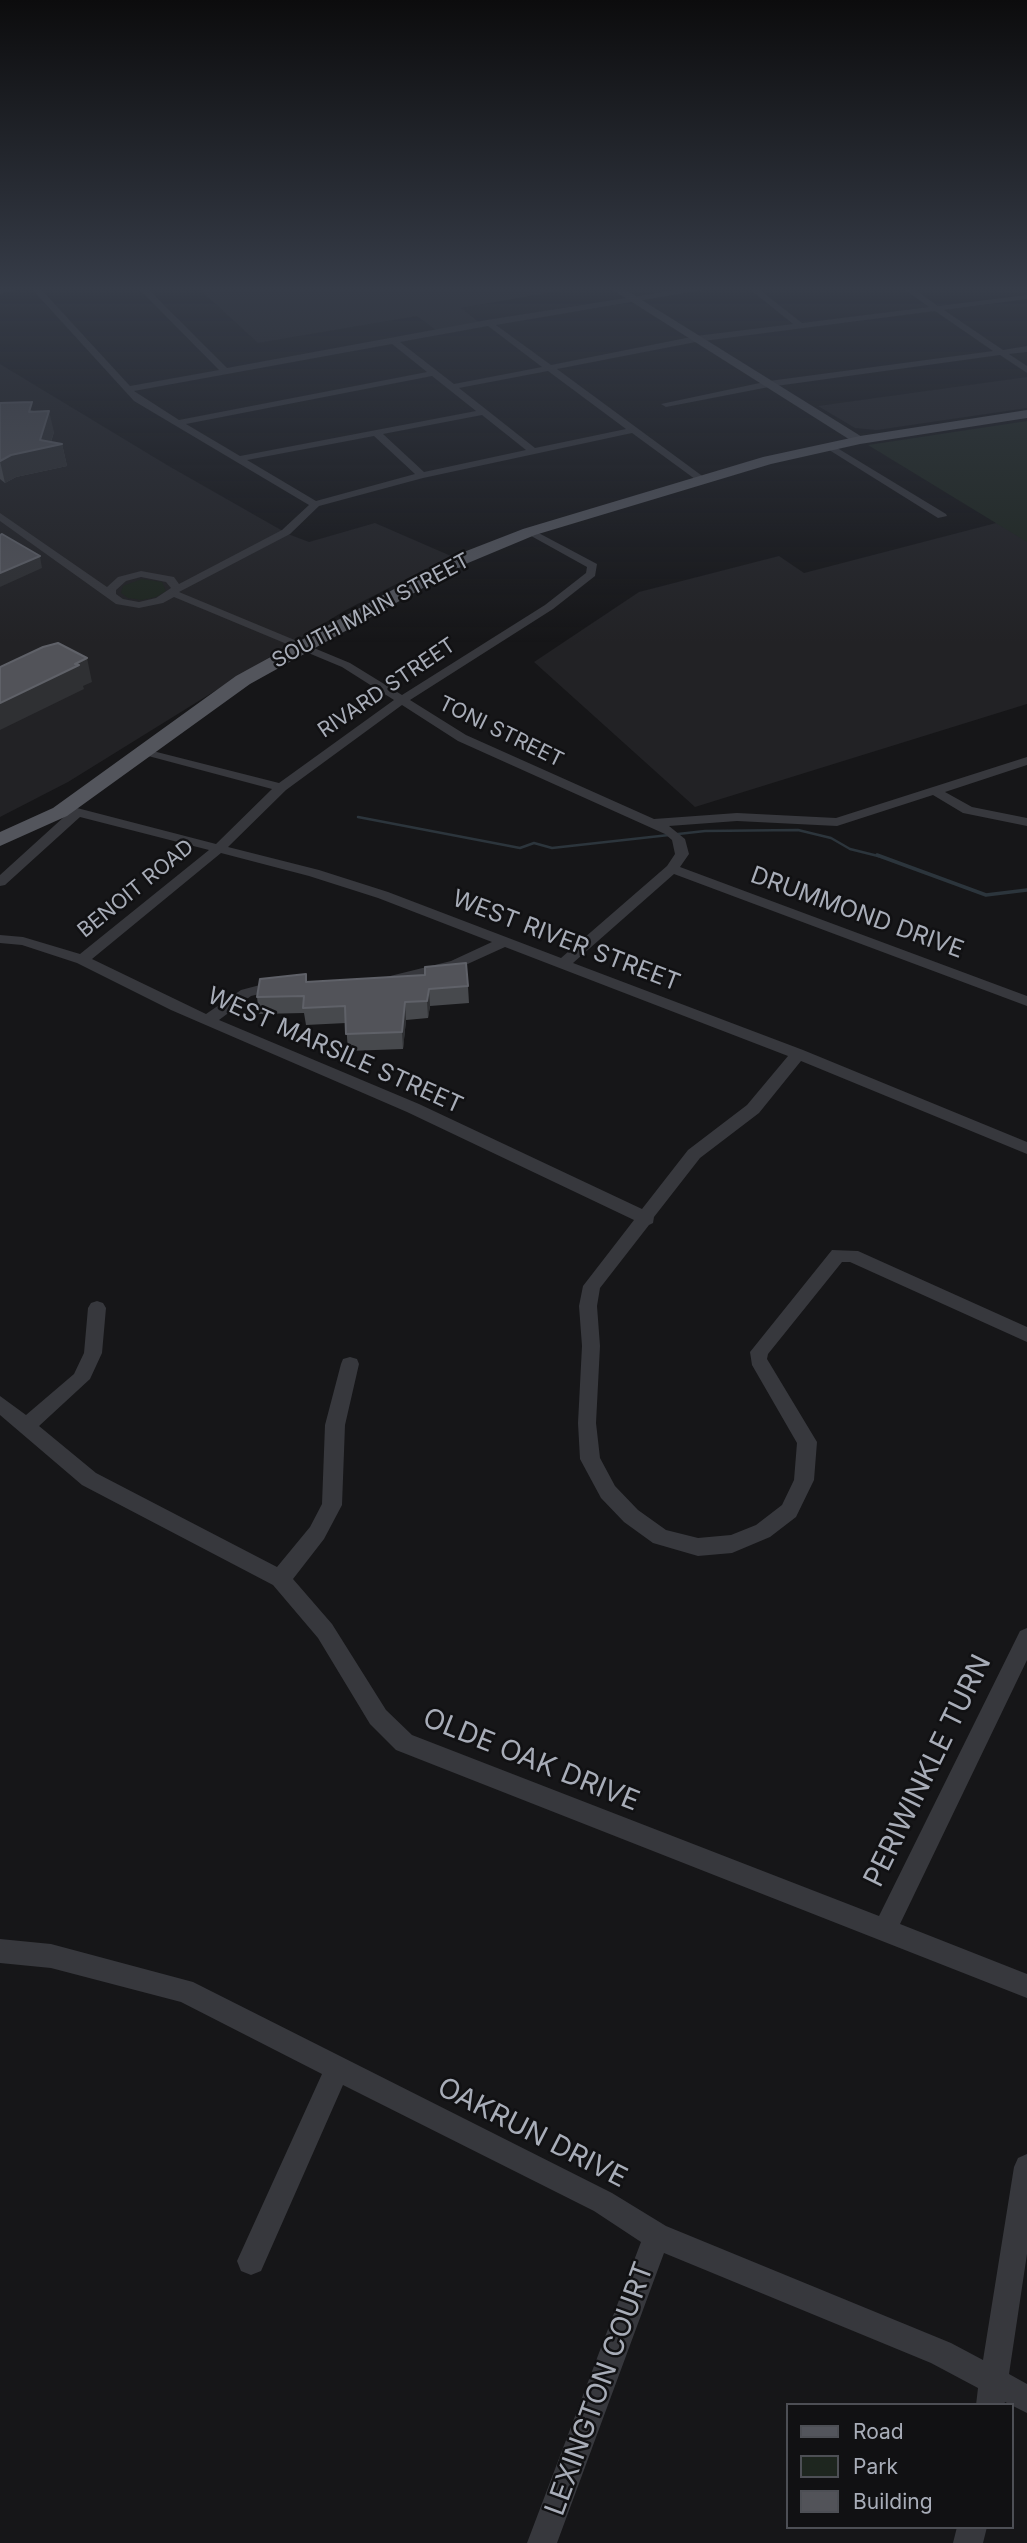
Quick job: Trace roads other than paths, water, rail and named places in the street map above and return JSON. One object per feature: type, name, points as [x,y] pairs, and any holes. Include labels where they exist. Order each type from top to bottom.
[{"type":"main road","points":[[804,406],[860,440]]},
{"type":"main road","name":"SOUTH MAIN STREET","points":[[0,840],[71,808],[141,750],[243,680],[416,582],[529,532],[702,480],[829,446],[1027,414]]},
{"type":"main road","name":"SOUTH MAIN STREET","points":[[0,829],[141,750]]},
{"type":"street","points":[[148,406],[242,458],[315,504]]},
{"type":"street","points":[[176,423],[265,406]]},
{"type":"street","points":[[475,406],[531,449]]},
{"type":"street","points":[[600,406],[702,480]]},
{"type":"street","points":[[242,458],[483,412]]},
{"type":"street","points":[[0,516],[120,602],[139,605],[159,601],[174,590],[285,532],[315,504],[531,449],[632,430]]},
{"type":"street","points":[[375,432],[422,475]]},
{"type":"street","points":[[829,446],[942,516]]},
{"type":"street","name":"RIVARD STREET","points":[[217,850],[281,787],[403,699],[550,607],[591,574],[593,566],[529,532]]},
{"type":"street","name":"TONI STREET","points":[[111,594],[111,589],[122,579],[141,575],[170,579],[174,590],[346,665],[462,738],[659,826]]},
{"type":"street","points":[[141,750],[281,787]]},
{"type":"street","points":[[659,826],[737,817],[837,822],[1027,761]]},
{"type":"street","points":[[934,791],[968,810],[1027,822]]},
{"type":"street","name":"WEST RIVER STREET","points":[[71,808],[217,850],[314,873],[506,941],[798,1054],[1027,1148]]},
{"type":"street","name":"SOUTH MAIN STREET","points":[[0,882],[71,808]]},
{"type":"street","points":[[564,962],[672,869],[682,854],[678,839],[659,826]]},
{"type":"street","name":"BENOIT ROAD","points":[[82,960],[217,850]]},
{"type":"street","name":"DRUMMOND DRIVE","points":[[672,869],[1027,1001]]},
{"type":"street","name":"WEST MARSILE STREET","points":[[0,939],[23,941],[82,960],[207,1021],[413,1108],[647,1219]]},
{"type":"street","points":[[374,983],[456,964],[506,941]]},
{"type":"street","points":[[207,1021],[246,993],[296,984]]},
{"type":"street","points":[[798,1054],[753,1109],[694,1154],[647,1219],[592,1286],[588,1306],[591,1346],[587,1423],[590,1459],[608,1492],[631,1516],[660,1537],[698,1547],[732,1544],[762,1531],[789,1511],[804,1480],[807,1442],[758,1360],[759,1352],[838,1255],[852,1256],[1027,1335]]},
{"type":"street","points":[[28,1424],[81,1379],[93,1353],[97,1308]]},
{"type":"street","points":[[280,1579],[317,1533],[332,1505],[335,1425],[349,1364]]},
{"type":"street","name":"OLDE OAK DRIVE","points":[[0,1404],[28,1424],[89,1479],[280,1579],[325,1630],[378,1717],[404,1743],[1027,1986]]},
{"type":"street","name":"PERIWINKLE TURN","points":[[884,1931],[1027,1638]]},
{"type":"street","name":"OAKRUN DRIVE","points":[[0,1951],[51,1956],[184,1992],[603,2202],[657,2236],[941,2353],[991,2393],[1027,2399]]},
{"type":"street","points":[[251,2261],[337,2070]]},
{"type":"street","points":[[991,2393],[1027,2167]]},
{"type":"street","name":"LEXINGTON COURT","points":[[542,2543],[657,2236]]},
{"type":"waterway","points":[[358,817],[520,848],[534,843],[552,848],[705,831],[798,830],[831,838],[850,849],[882,857]]},
{"type":"waterway","points":[[877,855],[986,895],[1027,890]]}]
